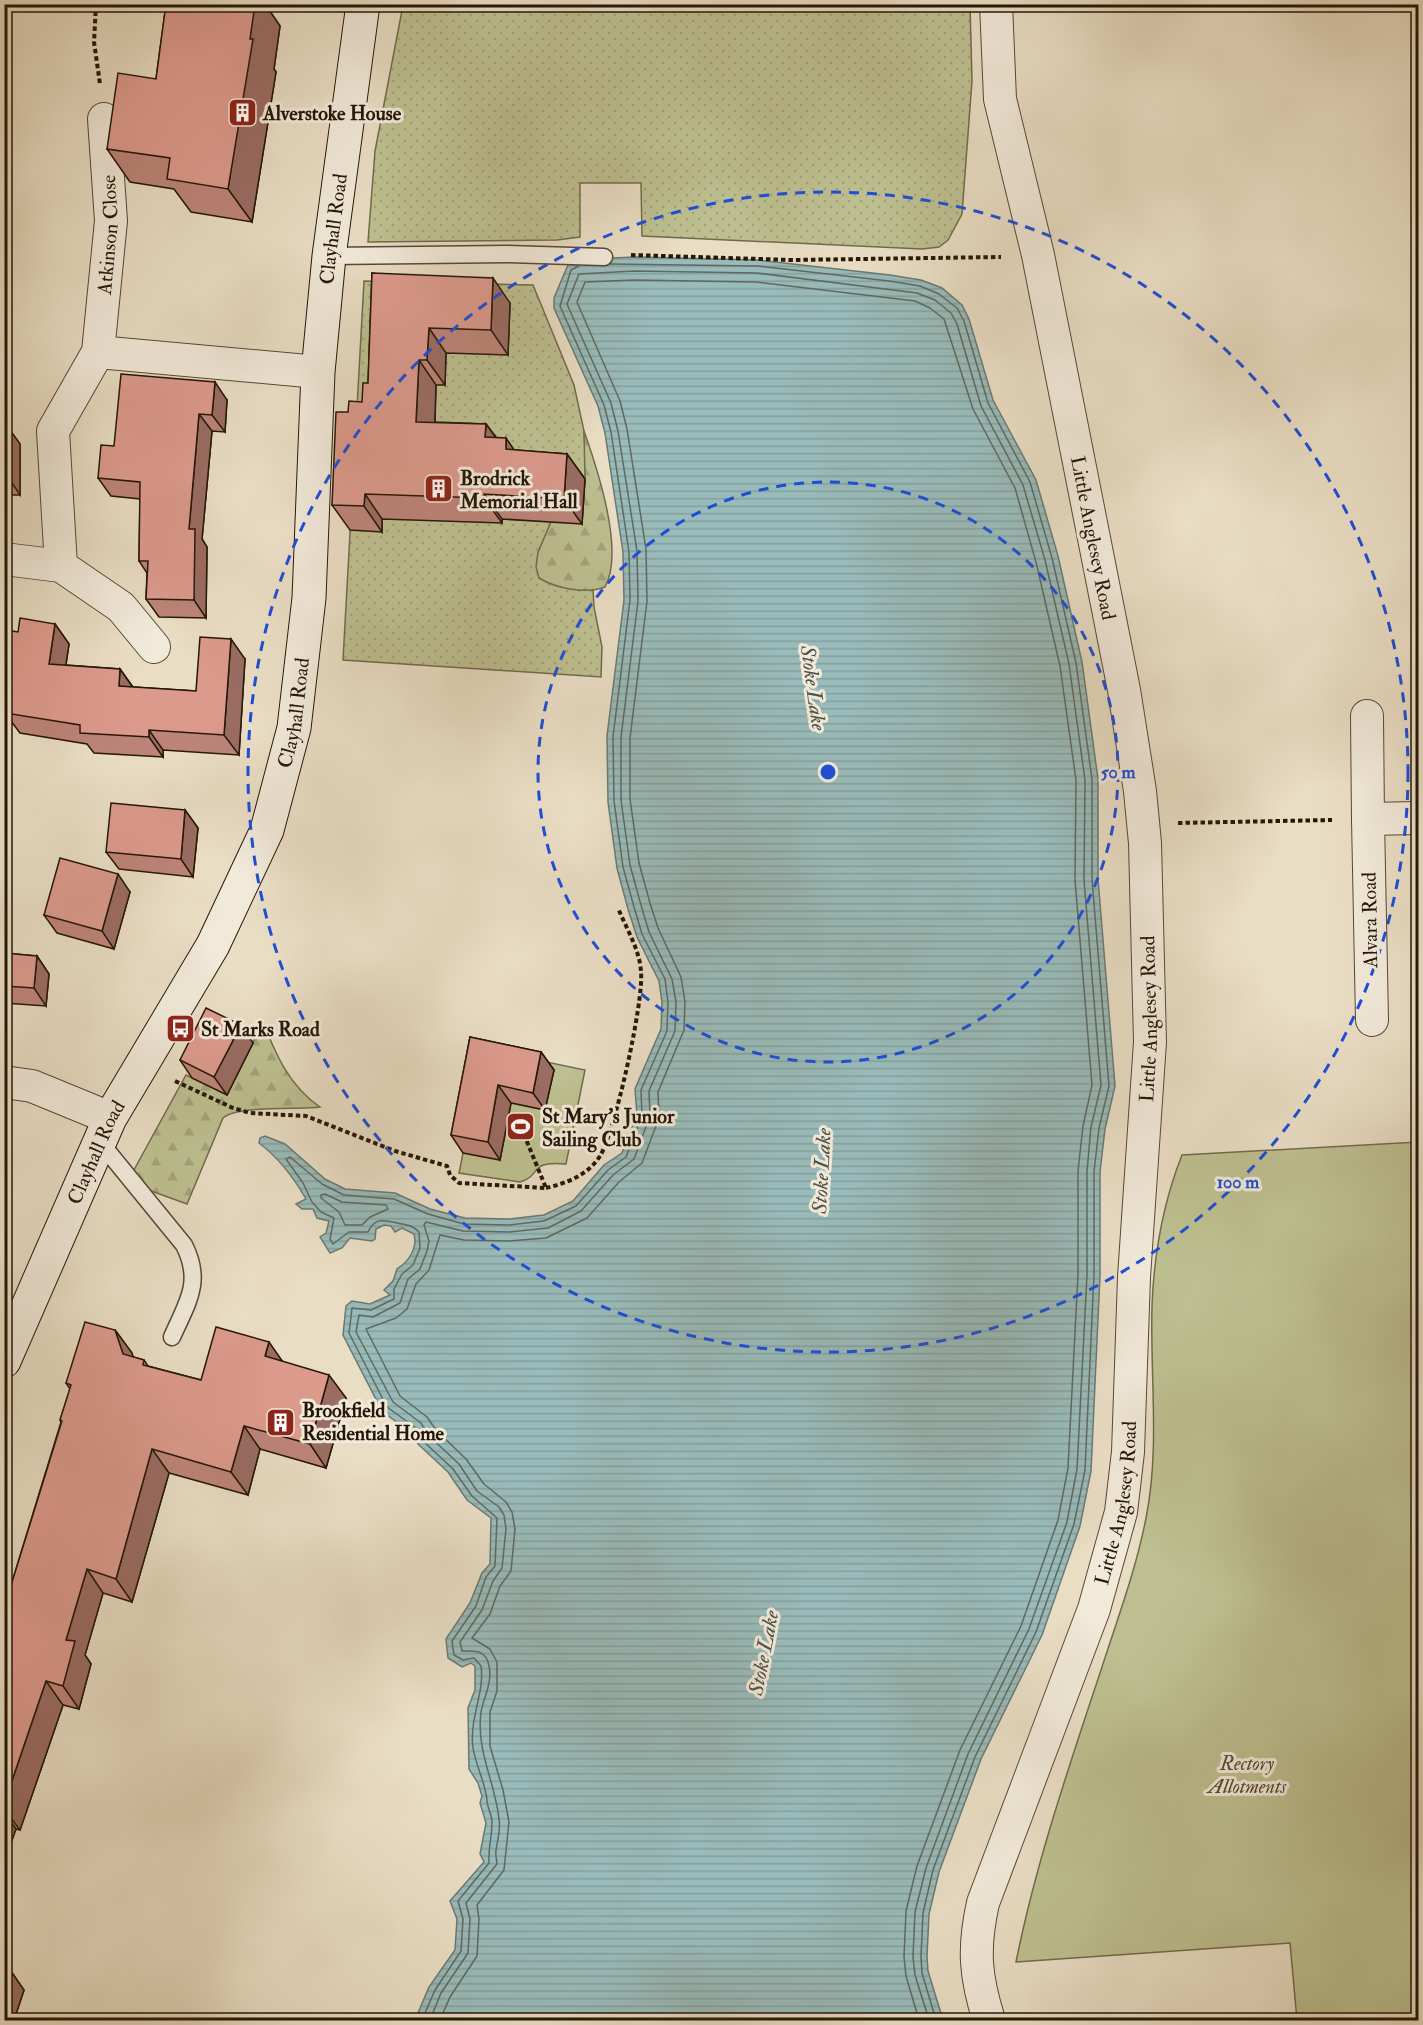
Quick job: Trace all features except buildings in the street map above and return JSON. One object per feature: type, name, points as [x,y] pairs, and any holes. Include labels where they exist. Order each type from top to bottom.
[{"type":"street","name":"Clayhall Road","points":[[4,1361],[105,1130],[213,945],[267,830],[294,728],[309,598],[318,372],[329,256],[363,4]]},
{"type":"street","name":"Little Anglesey Road","points":[[989,2020],[976,1971],[976,1940],[983,1903],[1094,1609],[1121,1512],[1125,1482],[1134,1277],[1149,1074],[1144,824],[1124,690],[1038,255],[1000,99],[996,4]]},
{"type":"street","name":"Atkinson Close","points":[[61,566],[53,431],[98,352],[111,221],[104,119]]},
{"type":"street","points":[[98,352],[318,372]]},
{"type":"street","points":[[4,559],[61,566],[121,607],[154,647]]},
{"type":"street","name":"Alvara Road","points":[[1367,716],[1371,1020]]},
{"type":"street","points":[[1368,819],[1419,818]]},
{"type":"street","points":[[4,1082],[32,1086],[105,1130]]},
{"type":"lane","points":[[329,256],[507,254],[604,257]]},
{"type":"lane","points":[[105,1130],[184,1245],[192,1261],[192,1292],[172,1337]]},
{"type":"path","points":[[96,4],[94,42],[104,119]]},
{"type":"path","points":[[604,257],[923,260],[1038,255]]},
{"type":"path","points":[[1144,824],[1368,819]]},
{"type":"path","points":[[142,1065],[233,1108],[250,1113],[315,1119],[395,1151],[447,1166],[450,1175],[459,1183],[546,1188],[566,1183],[581,1175],[600,1156],[616,1109],[639,1005],[642,979],[639,958],[618,908]]},
{"type":"path","points":[[523,1132],[546,1188]]},
{"type":"green space","points":[[403,5],[970,5],[972,81],[962,214],[948,240],[939,247],[922,249],[642,236],[641,183],[580,183],[580,237],[557,240],[368,242],[375,151]]},
{"type":"green space","points":[[364,281],[533,285],[574,385],[584,431],[594,607],[602,647],[601,677],[343,660]]},
{"type":"green space","points":[[584,431],[602,487],[611,532],[612,553],[605,587],[589,590],[572,589],[546,582],[539,578],[536,567],[538,552],[551,522],[585,479]]},
{"type":"green space","points":[[263,1022],[292,1080],[309,1099],[320,1107],[241,1111],[223,1118],[187,1204],[143,1188],[129,1179],[186,1075],[227,1095]]},
{"type":"green space","name":"St Mary's Junior Sailing Club","points":[[484,1049],[585,1070],[566,1164],[546,1164],[520,1182],[459,1173]]},
{"type":"green space","name":"Rectory Allotments","points":[[1418,1142],[1418,2020],[1297,2020],[1290,1943],[1016,1962],[1043,1851],[1126,1595],[1146,1518],[1154,1439],[1152,1306],[1155,1267],[1165,1210],[1182,1155]]},
{"type":"water","name":"Stoke Lake","points":[[634,257],[757,260],[890,275],[921,280],[942,288],[962,305],[969,319],[993,400],[1036,480],[1058,556],[1082,662],[1098,779],[1098,879],[1115,1086],[1105,1129],[1100,1172],[1100,1275],[1091,1471],[1080,1526],[1042,1635],[981,1759],[939,1872],[929,1914],[927,1957],[928,1971],[943,2020],[415,2020],[429,1987],[455,1950],[457,1919],[450,1901],[484,1862],[480,1854],[486,1823],[480,1803],[482,1796],[478,1783],[469,1769],[468,1708],[475,1690],[475,1666],[471,1663],[462,1667],[448,1658],[446,1639],[470,1603],[482,1573],[490,1564],[491,1518],[467,1500],[448,1472],[418,1444],[411,1433],[382,1411],[343,1335],[346,1306],[352,1301],[370,1304],[390,1295],[384,1290],[393,1281],[397,1269],[411,1254],[415,1245],[414,1234],[402,1228],[395,1232],[391,1226],[384,1225],[376,1229],[375,1239],[372,1241],[350,1238],[342,1248],[330,1253],[320,1237],[326,1233],[329,1221],[317,1218],[313,1209],[302,1209],[296,1204],[306,1199],[291,1176],[259,1143],[260,1138],[265,1136],[285,1144],[325,1179],[345,1189],[395,1193],[430,1209],[465,1218],[509,1219],[544,1215],[573,1201],[604,1165],[622,1153],[637,1114],[635,1089],[661,1029],[662,1002],[659,981],[637,937],[628,909],[617,868],[608,802],[607,736],[624,600],[623,552],[605,433],[598,406],[554,308],[554,298],[570,260]]},
{"type":"place","name":"Alverstoke House","points":[[242,113]]},
{"type":"place","name":"Brodrick Memorial Hall","points":[[439,489]]},
{"type":"place","name":"St Marks Road","points":[[180,1029]]},
{"type":"place","name":"St Mary's Junior Sailing Club","points":[[521,1127]]},
{"type":"place","name":"Brookfield Residential Home","points":[[281,1422]]}]
